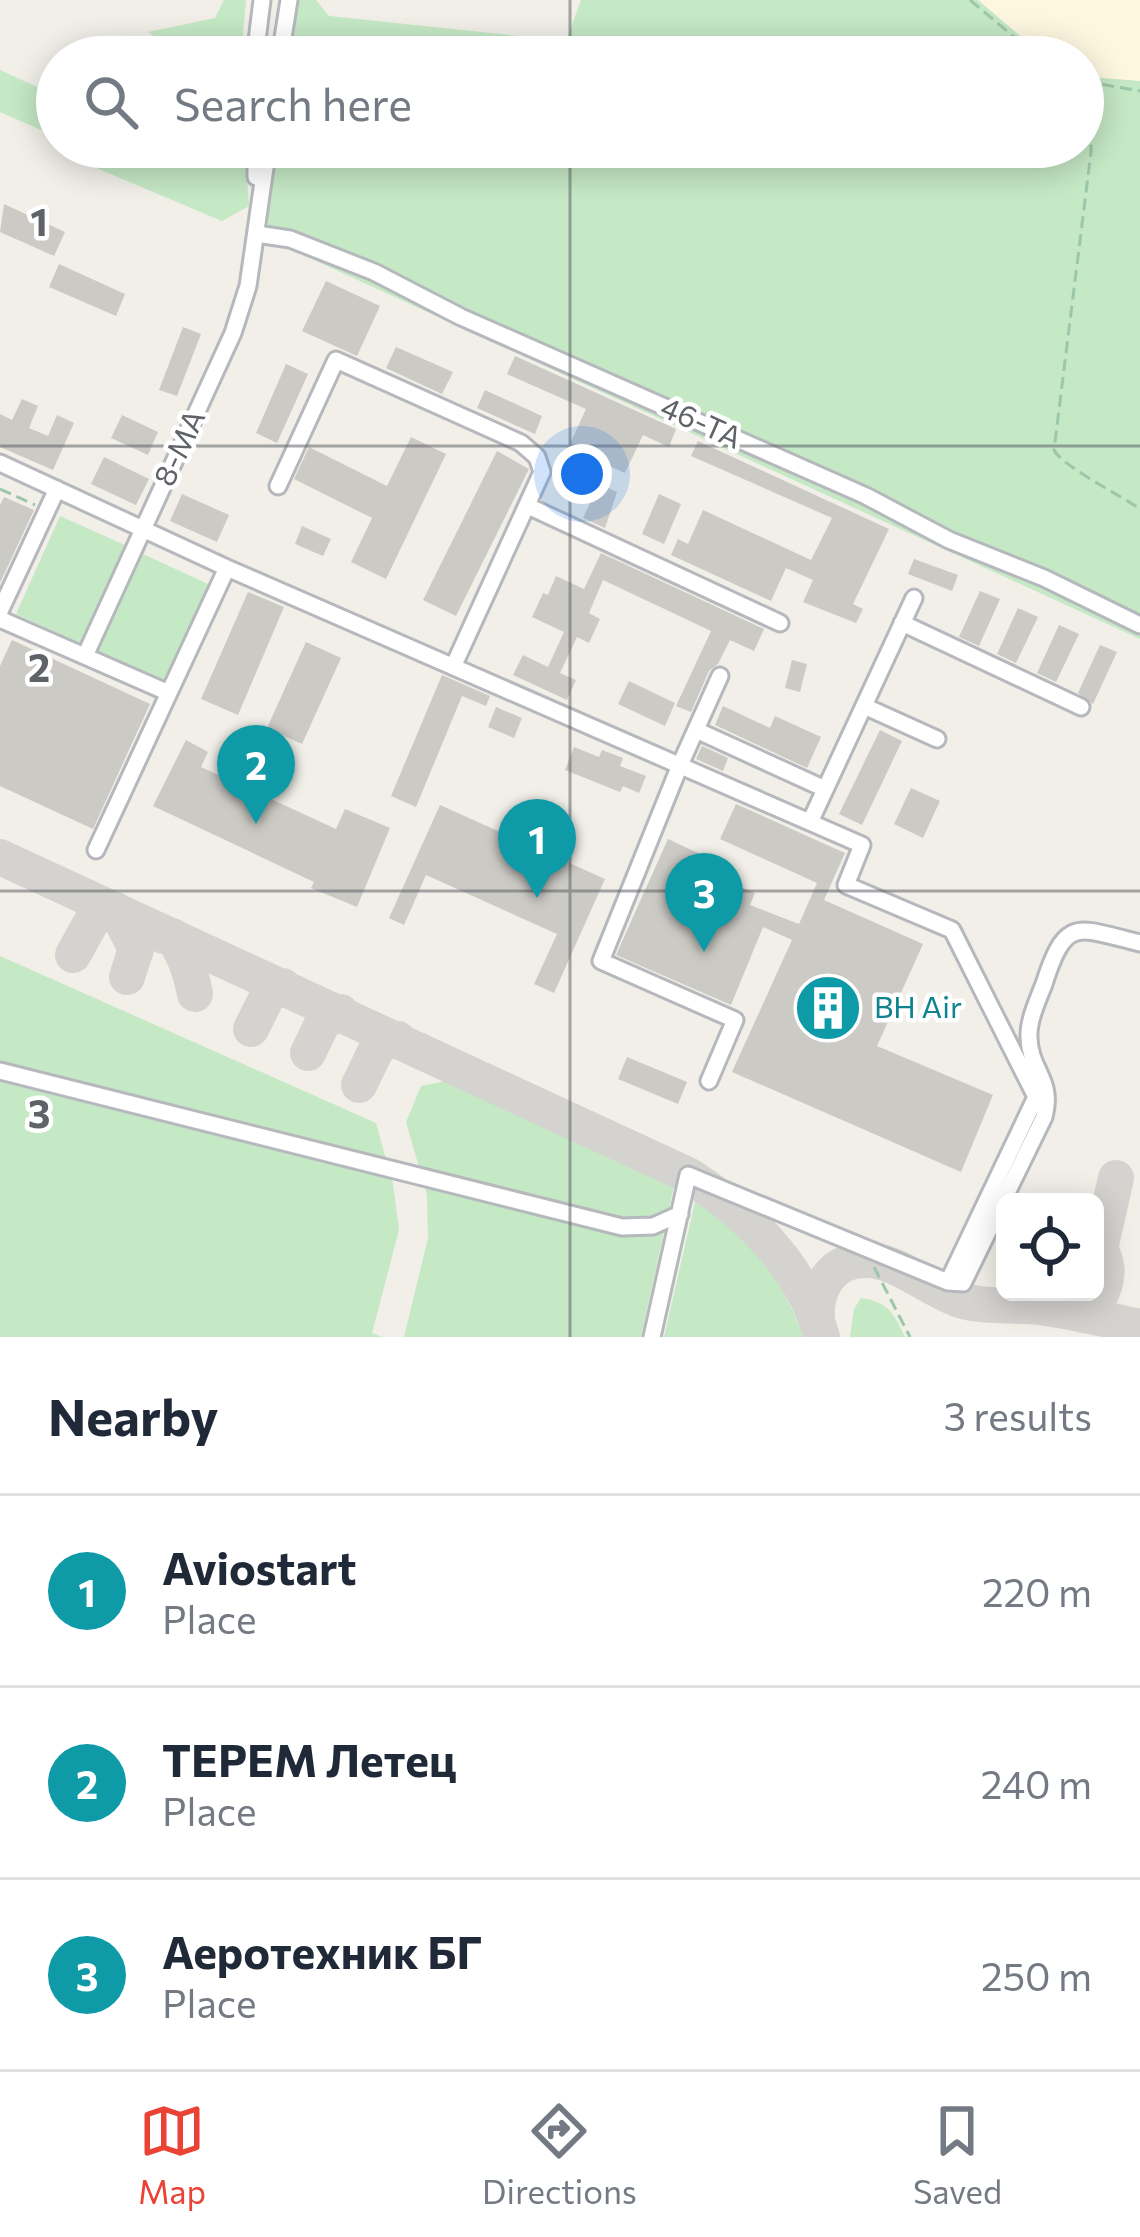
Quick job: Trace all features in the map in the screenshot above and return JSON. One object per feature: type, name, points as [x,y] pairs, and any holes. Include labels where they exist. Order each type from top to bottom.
[{"type":"street","points":[[257,36],[262,0]]},
{"type":"street","points":[[284,36],[290,0]]},
{"type":"street","name":"8-МА","points":[[256,168],[256,233]]},
{"type":"street","name":"8-МА","points":[[85,656],[233,333],[248,286],[265,168]]},
{"type":"street","name":"46-ТА","points":[[256,233],[290,239],[374,272],[461,317],[866,496],[949,540],[1140,625]]},
{"type":"street","points":[[278,486],[336,360],[521,443],[537,457],[542,472],[453,667]]},
{"type":"street","points":[[0,463],[227,568],[862,845],[846,885],[952,930],[1036,1097],[948,1282]]},
{"type":"street","points":[[57,489],[0,615],[170,693]]},
{"type":"street","points":[[528,506],[780,623]]},
{"type":"street","points":[[97,850],[227,568]]},
{"type":"street","points":[[810,822],[914,598]]},
{"type":"street","points":[[902,623],[1082,707]]},
{"type":"street","points":[[709,1081],[735,1020],[601,962],[720,676]]},
{"type":"street","points":[[864,706],[938,739]]},
{"type":"street","points":[[696,730],[825,790]]},
{"type":"street","points":[[652,1337],[688,1175],[948,1282],[968,1278],[1049,1100],[1029,1039],[1055,947],[1064,936],[1077,931],[1140,943]]},
{"type":"street","points":[[0,1071],[622,1227],[653,1226],[680,1214]]},
{"type":"path","points":[[970,0],[1013,36]]},
{"type":"path","points":[[1104,85],[1140,92]]},
{"type":"path","points":[[1089,168],[1054,450],[1060,461],[1140,509]]},
{"type":"path","points":[[0,488],[47,510]]},
{"type":"path","points":[[870,1261],[910,1337]]},
{"type":"shaded area","points":[[976,0],[1140,0],[1140,81],[1104,78],[1104,36],[1015,36]]},
{"type":"green space","points":[[224,0],[246,0],[243,36],[153,36],[148,32],[215,18]]},
{"type":"green space","points":[[299,0],[316,0],[329,16],[519,36],[294,36]]},
{"type":"green space","points":[[581,0],[978,0],[1020,36],[568,36]]},
{"type":"green space","points":[[0,70],[36,86],[36,128],[0,112]]},
{"type":"green space","points":[[1104,78],[1140,81],[1140,639],[264,237],[275,168],[1104,168]]},
{"type":"green space","points":[[96,168],[246,168],[249,206],[222,221]]},
{"type":"green space","points":[[60,516],[127,546],[82,644],[16,614]]},
{"type":"green space","points":[[143,554],[210,585],[167,681],[98,651]]},
{"type":"green space","points":[[0,956],[376,1123],[393,1184],[399,1230],[372,1333],[383,1337],[0,1337]]},
{"type":"green space","points":[[446,1081],[674,1186],[641,1337],[404,1337],[428,1238],[427,1195],[406,1122],[421,1086]]},
{"type":"green space","points":[[696,1198],[732,1225],[762,1258],[804,1337],[664,1337]]},
{"type":"green space","points":[[861,1298],[889,1310],[905,1337],[850,1337],[854,1309]]},
{"type":"building","points":[[4,204],[65,232],[54,256],[0,232]]},
{"type":"building","points":[[59,264],[125,294],[116,316],[49,287]]},
{"type":"building","points":[[326,281],[380,306],[357,356],[302,331]]},
{"type":"building","points":[[183,327],[201,334],[177,396],[159,390]]},
{"type":"building","points":[[396,347],[453,372],[442,394],[386,368]]},
{"type":"building","points":[[515,356],[676,429],[669,447],[643,435],[625,473],[568,448],[586,409],[507,374]]},
{"type":"building","points":[[286,364],[308,374],[277,443],[256,433]]},
{"type":"building","points":[[485,390],[542,416],[535,434],[477,408]]},
{"type":"building","points":[[22,399],[38,406],[29,428],[48,436],[57,415],[74,423],[53,470],[0,447],[0,414],[12,420]]},
{"type":"building","points":[[122,415],[158,432],[148,455],[111,438]]},
{"type":"building","points":[[411,437],[446,454],[386,579],[351,562],[372,518],[294,479],[309,447],[387,486]]},
{"type":"building","points":[[698,441],[889,529],[853,604],[863,609],[856,623],[803,602],[813,580],[786,568],[771,601],[671,555],[678,539],[688,544],[703,510],[811,560],[832,518],[691,456]]},
{"type":"building","points":[[497,451],[529,469],[456,616],[423,600]]},
{"type":"building","points":[[104,457],[149,479],[136,505],[91,484]]},
{"type":"building","points":[[561,466],[617,492],[605,528],[583,518],[591,501],[553,483]]},
{"type":"building","points":[[182,494],[229,515],[217,542],[170,521]]},
{"type":"building","points":[[659,494],[681,504],[664,544],[642,534]]},
{"type":"building","points":[[4,497],[34,510],[0,583],[0,505]]},
{"type":"building","points":[[302,526],[331,539],[323,556],[295,544]]},
{"type":"building","points":[[601,553],[764,629],[754,651],[730,640],[709,671],[691,712],[676,706],[711,631],[603,580],[589,613],[600,619],[589,643],[577,637],[560,673],[576,680],[567,700],[513,675],[523,655],[548,667],[564,632],[532,617],[543,593],[548,595],[556,576],[584,589]]},
{"type":"building","points":[[914,559],[958,575],[952,591],[908,574]]},
{"type":"building","points":[[980,591],[1000,599],[979,646],[959,637]]},
{"type":"building","points":[[248,592],[284,607],[238,715],[201,699]]},
{"type":"building","points":[[1018,608],[1038,617],[1016,663],[997,654]]},
{"type":"building","points":[[1059,625],[1079,634],[1056,682],[1037,673]]},
{"type":"building","points":[[12,640],[150,704],[93,829],[0,786],[0,666]]},
{"type":"building","points":[[306,642],[341,658],[302,744],[267,728]]},
{"type":"building","points":[[1100,645],[1117,652],[1093,704],[1078,693]]},
{"type":"building","points":[[792,660],[807,664],[800,692],[785,688]]},
{"type":"building","points":[[442,675],[490,696],[486,706],[462,696],[416,807],[391,796]]},
{"type":"building","points":[[629,681],[675,703],[665,726],[618,704]]},
{"type":"building","points":[[723,706],[770,728],[775,716],[821,737],[807,768],[715,725]]},
{"type":"building","points":[[496,707],[522,718],[514,738],[488,727]]},
{"type":"building","points":[[880,730],[902,741],[862,825],[839,814]]},
{"type":"building","points":[[186,740],[208,752],[201,767],[336,829],[345,809],[390,828],[357,907],[153,806]]},
{"type":"building","points":[[702,746],[728,758],[723,771],[696,759]]},
{"type":"building","points":[[574,747],[599,757],[602,750],[623,758],[620,766],[646,776],[639,793],[623,786],[620,792],[565,770]]},
{"type":"building","points":[[911,788],[940,801],[923,838],[894,824]]},
{"type":"building","points":[[736,804],[845,853],[824,900],[923,944],[877,1046],[993,1095],[961,1172],[732,1072],[792,940],[763,927],[731,1005],[616,955],[668,839],[700,854],[687,881],[712,893],[717,877],[755,893],[750,905],[799,924],[817,883],[720,839]]},
{"type":"building","points":[[440,805],[605,879],[554,993],[534,984],[557,934],[426,875],[404,925],[389,918]]},
{"type":"building","points":[[627,1057],[687,1082],[678,1104],[618,1079]]},
{"type":"taxiway","points":[[0,857],[688,1175],[752,1224],[787,1264],[822,1337]]},
{"type":"taxiway","points":[[73,955],[94,917],[116,910],[136,949],[127,977]]},
{"type":"taxiway","points":[[164,936],[172,936],[181,950],[195,994]]},
{"type":"taxiway","points":[[251,1029],[268,995],[283,986]]},
{"type":"taxiway","points":[[308,1053],[323,1022],[341,1012]]},
{"type":"taxiway","points":[[359,1085],[379,1044],[398,1039]]},
{"type":"taxiway","points":[[1104,1231],[1116,1178]]},
{"type":"taxiway","points":[[1104,1258],[1104,1284]]},
{"type":"taxiway","points":[[817,1318],[827,1278],[842,1265],[863,1260],[887,1264],[967,1302],[1052,1309],[1140,1327]]},
{"type":"taxiway","points":[[1079,1301],[1084,1315],[1096,1301]]},
{"type":"place","name":"ТЕРЕМ Летец","points":[[256,824]]},
{"type":"place","name":"Aviostart","points":[[537,898]]},
{"type":"place","name":"Аеротехник БГ","points":[[704,952]]},
{"type":"place","name":"BH Air","points":[[828,1008]]}]
